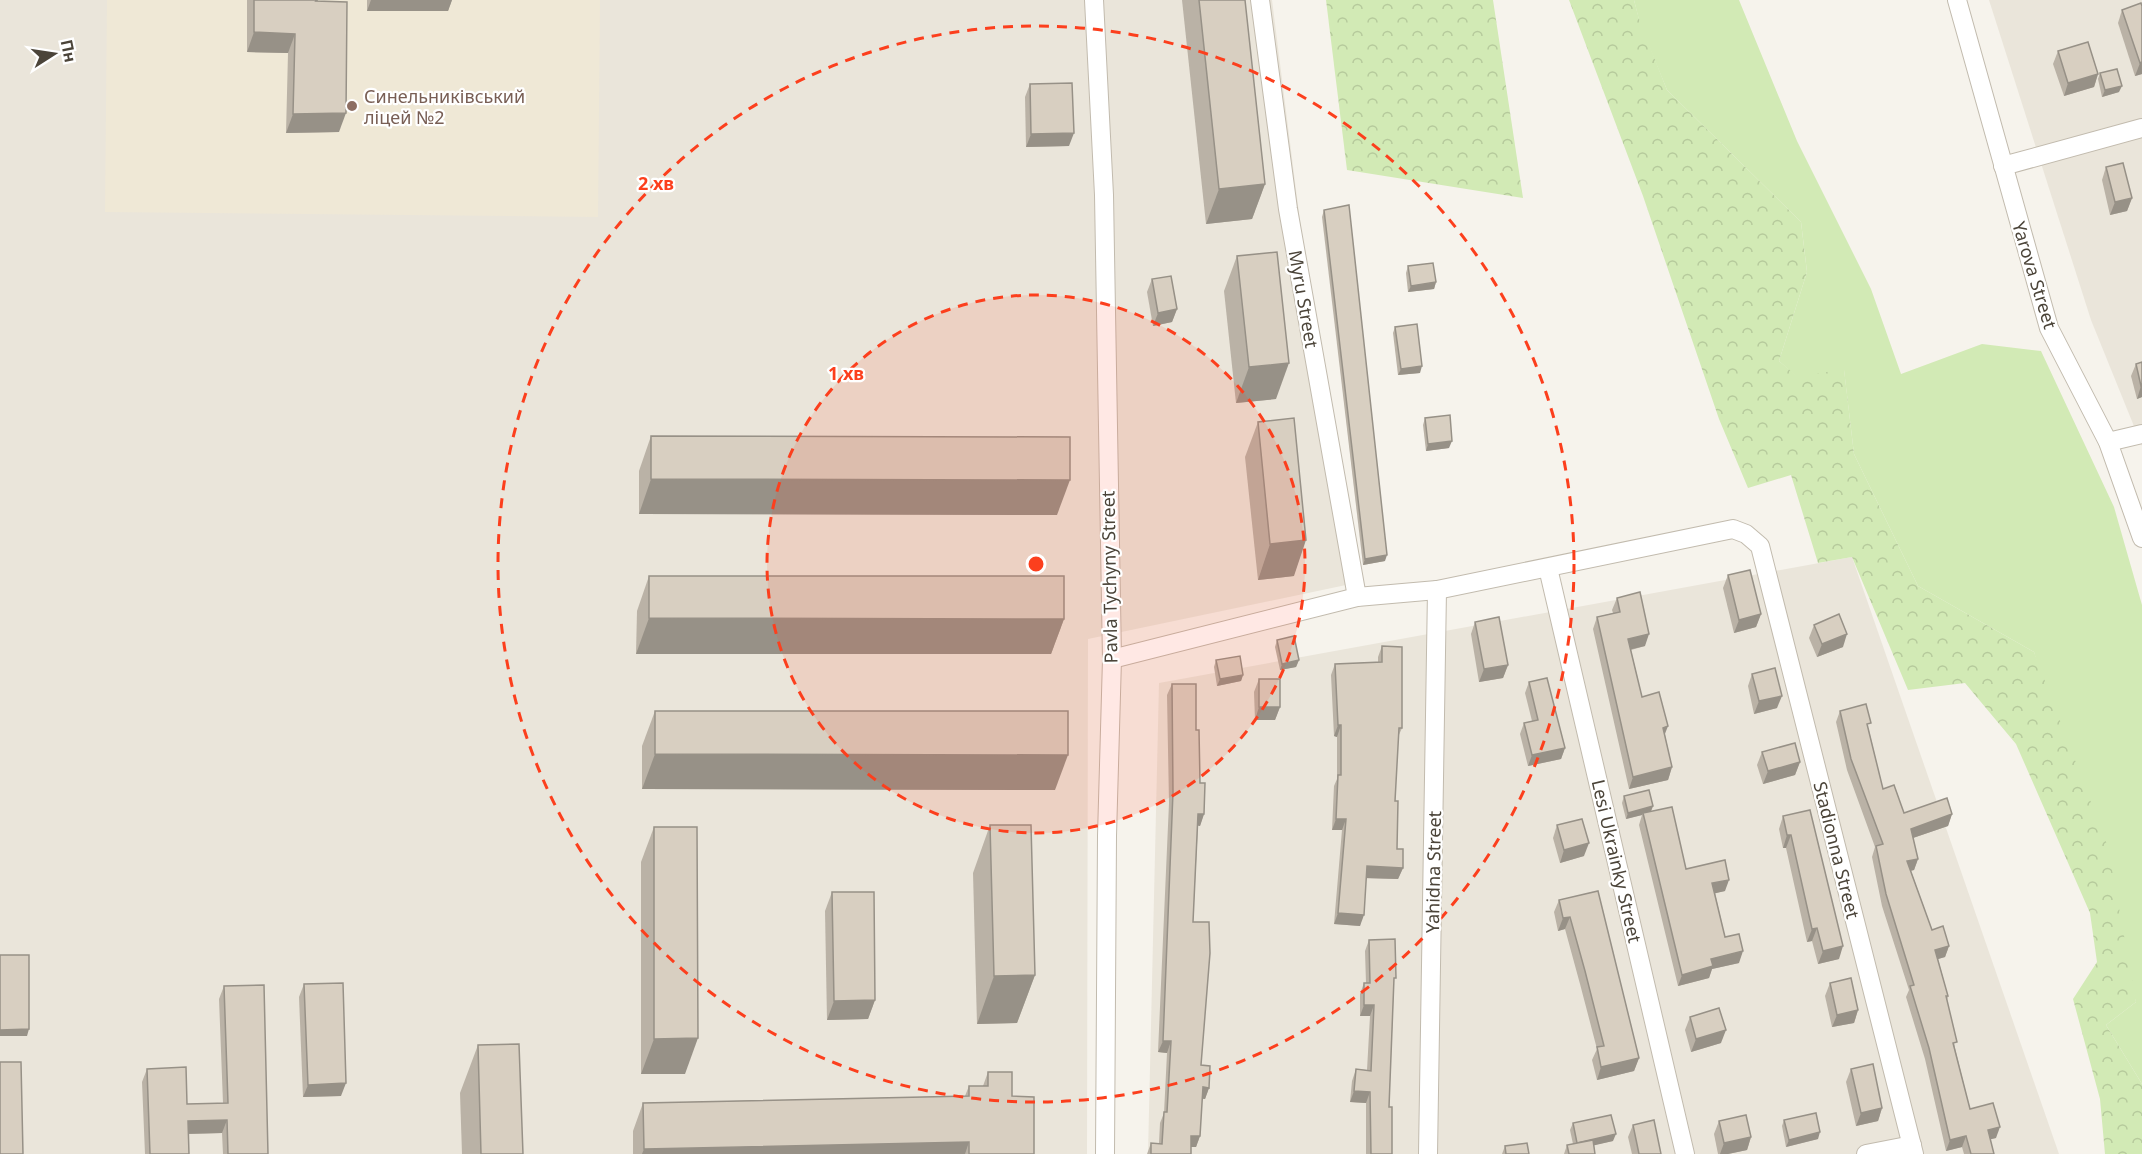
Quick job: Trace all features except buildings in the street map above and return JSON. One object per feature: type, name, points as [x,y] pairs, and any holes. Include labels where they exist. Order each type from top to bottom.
[{"type":"street","name":"Pavla Tychyny Street","points":[[1094,0],[1104,195],[1112,659],[1107,836],[1105,1154]]},
{"type":"street","name":"Myru Street","points":[[1260,0],[1288,209],[1357,597]]},
{"type":"street","name":"Yarova Street","points":[[1957,0],[2049,328],[2108,442],[2142,538]]},
{"type":"street","points":[[2003,166],[2142,128]]},
{"type":"street","points":[[2108,442],[2142,434]]},
{"type":"street","name":"Stadionna Street","points":[[1548,568],[1733,530],[1746,534],[1760,546],[1913,1150]]},
{"type":"street","points":[[1112,659],[1357,597],[1437,590],[1548,568]]},
{"type":"street","name":"Lesi Ukrainky Street","points":[[1548,568],[1685,1154]]},
{"type":"street","name":"Yahidna Street","points":[[1428,1154],[1437,590]]},
{"type":"street","points":[[1866,1154],[1913,1150]]},
{"type":"shaded area","points":[[0,0],[1272,0],[1346,585],[1088,639],[1087,1154],[0,1154]]},
{"type":"shaded area","name":"Синельниківський ліцей №2","points":[[107,0],[600,0],[598,217],[105,212]]},
{"type":"shaded area","points":[[1989,0],[2142,0],[2142,446],[2091,320]]},
{"type":"shaded area","points":[[1852,557],[2059,1154],[1148,1154],[1159,683]]},
{"type":"green space","points":[[1326,0],[1493,0],[1523,198],[1347,170]]},
{"type":"green space","points":[[1569,0],[1634,0],[1639,19],[1667,90],[1801,222],[1807,272],[1779,361],[1798,377],[1844,369],[1854,454],[1918,586],[2034,652],[2108,847],[2136,1002],[2106,1025],[2142,1084],[2142,1154],[2105,1154],[2100,1099],[2073,999],[2097,962],[2090,913],[2016,744],[1965,683],[1908,690],[1852,557],[1818,563],[1791,475],[1748,488],[1719,419],[1643,196]]},
{"type":"green space","points":[[1634,0],[1739,0],[1797,141],[1871,289],[1901,374],[1982,344],[2041,351],[2114,507],[2142,605],[2142,1084],[2106,1025],[2136,1002],[2034,652],[1918,586],[1854,454],[1844,370],[1798,378],[1779,361],[1807,272],[1801,222],[1667,90],[1640,24]]},
{"type":"place","name":"Синельниківський ліцей №2","points":[[352,106]]}]
